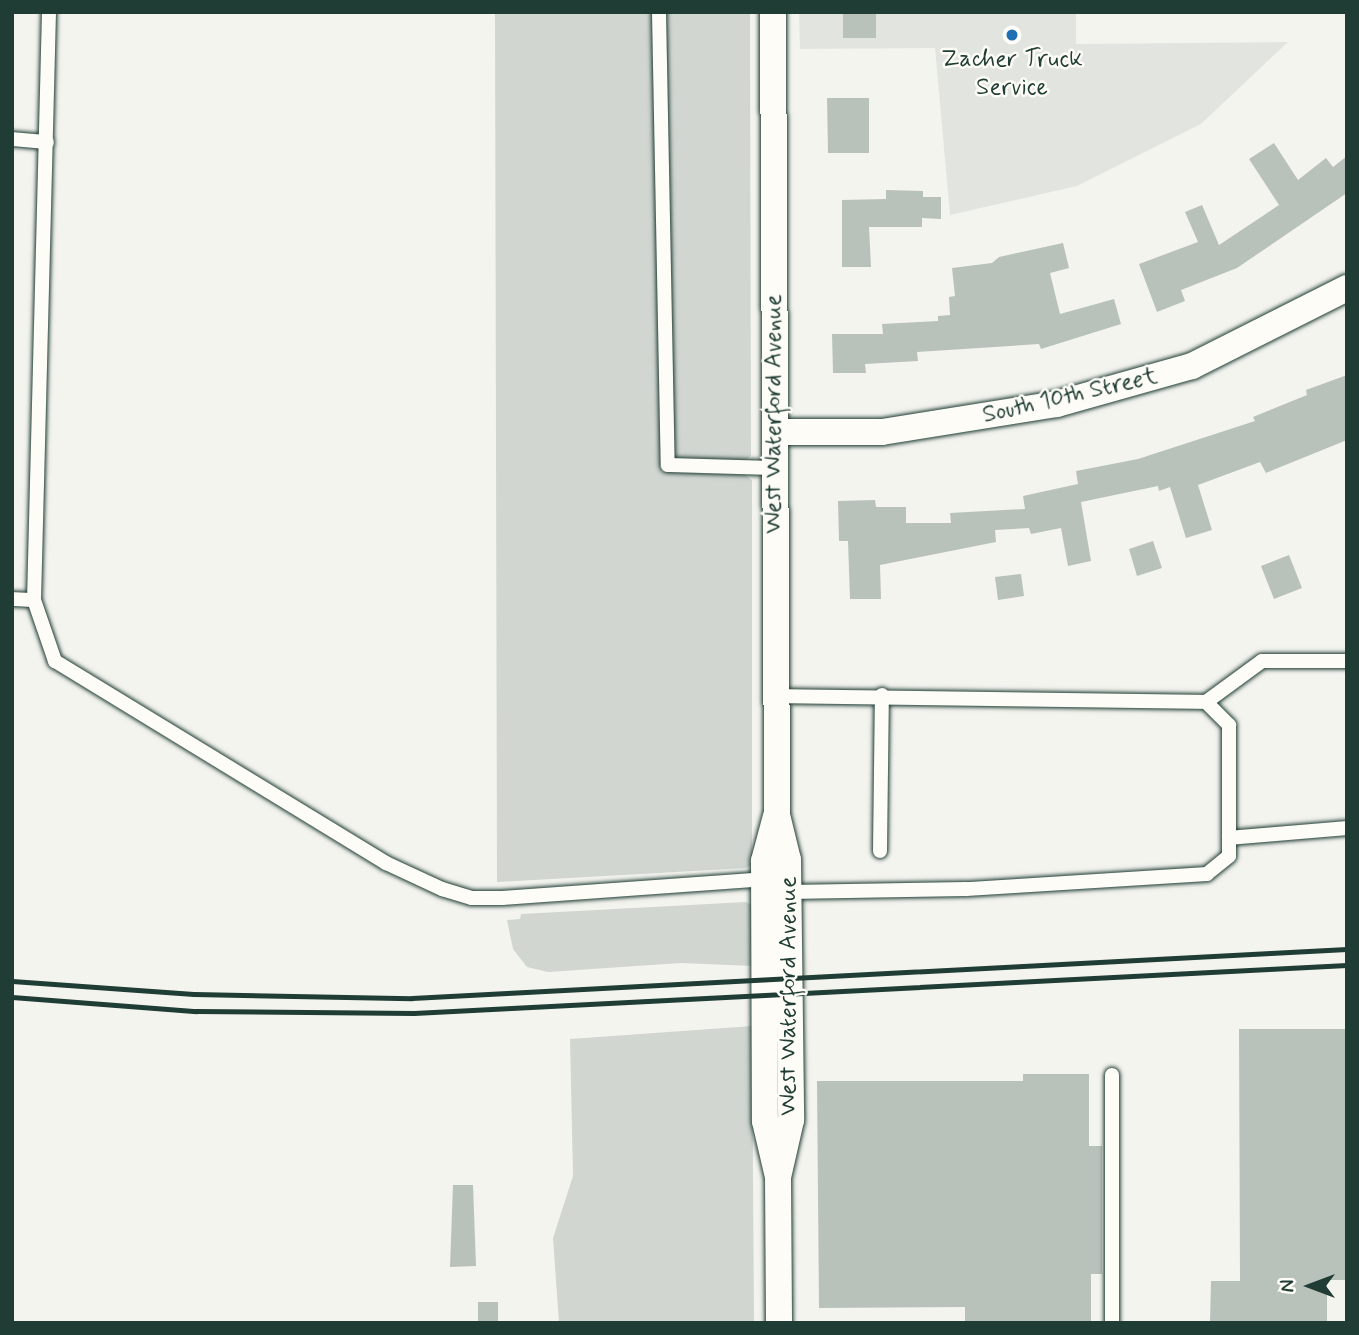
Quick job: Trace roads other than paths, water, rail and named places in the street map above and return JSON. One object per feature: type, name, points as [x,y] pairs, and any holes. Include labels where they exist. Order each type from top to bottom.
[{"type":"street","name":"West Waterford Avenue","points":[[773,12],[777,815],[781,884],[765,1121],[778,1177],[779,1323]]},
{"type":"street","name":"South 10th Street","points":[[775,432],[881,432],[1057,404],[1192,366],[1347,288]]},
{"type":"lane","points":[[49,12],[34,600],[55,660],[386,863],[442,889],[471,898],[781,884],[966,889],[1207,874],[1229,856],[1229,725],[1206,702]]},
{"type":"lane","points":[[659,12],[668,465],[774,468]]},
{"type":"lane","points":[[12,139],[47,142]]},
{"type":"lane","points":[[12,599],[34,600]]},
{"type":"lane","points":[[776,696],[882,695],[1206,702],[1262,660],[1347,660]]},
{"type":"lane","points":[[880,851],[882,695]]},
{"type":"lane","points":[[1229,838],[1347,828]]},
{"type":"lane","points":[[1112,1074],[1112,1323]]},
{"type":"railway","points":[[12,981],[194,994],[412,998],[1347,949]]},
{"type":"railway","points":[[12,997],[196,1011],[414,1013],[1347,965]]},
{"type":"place","name":"Zacher Truck Service","points":[[1012,35]]}]
